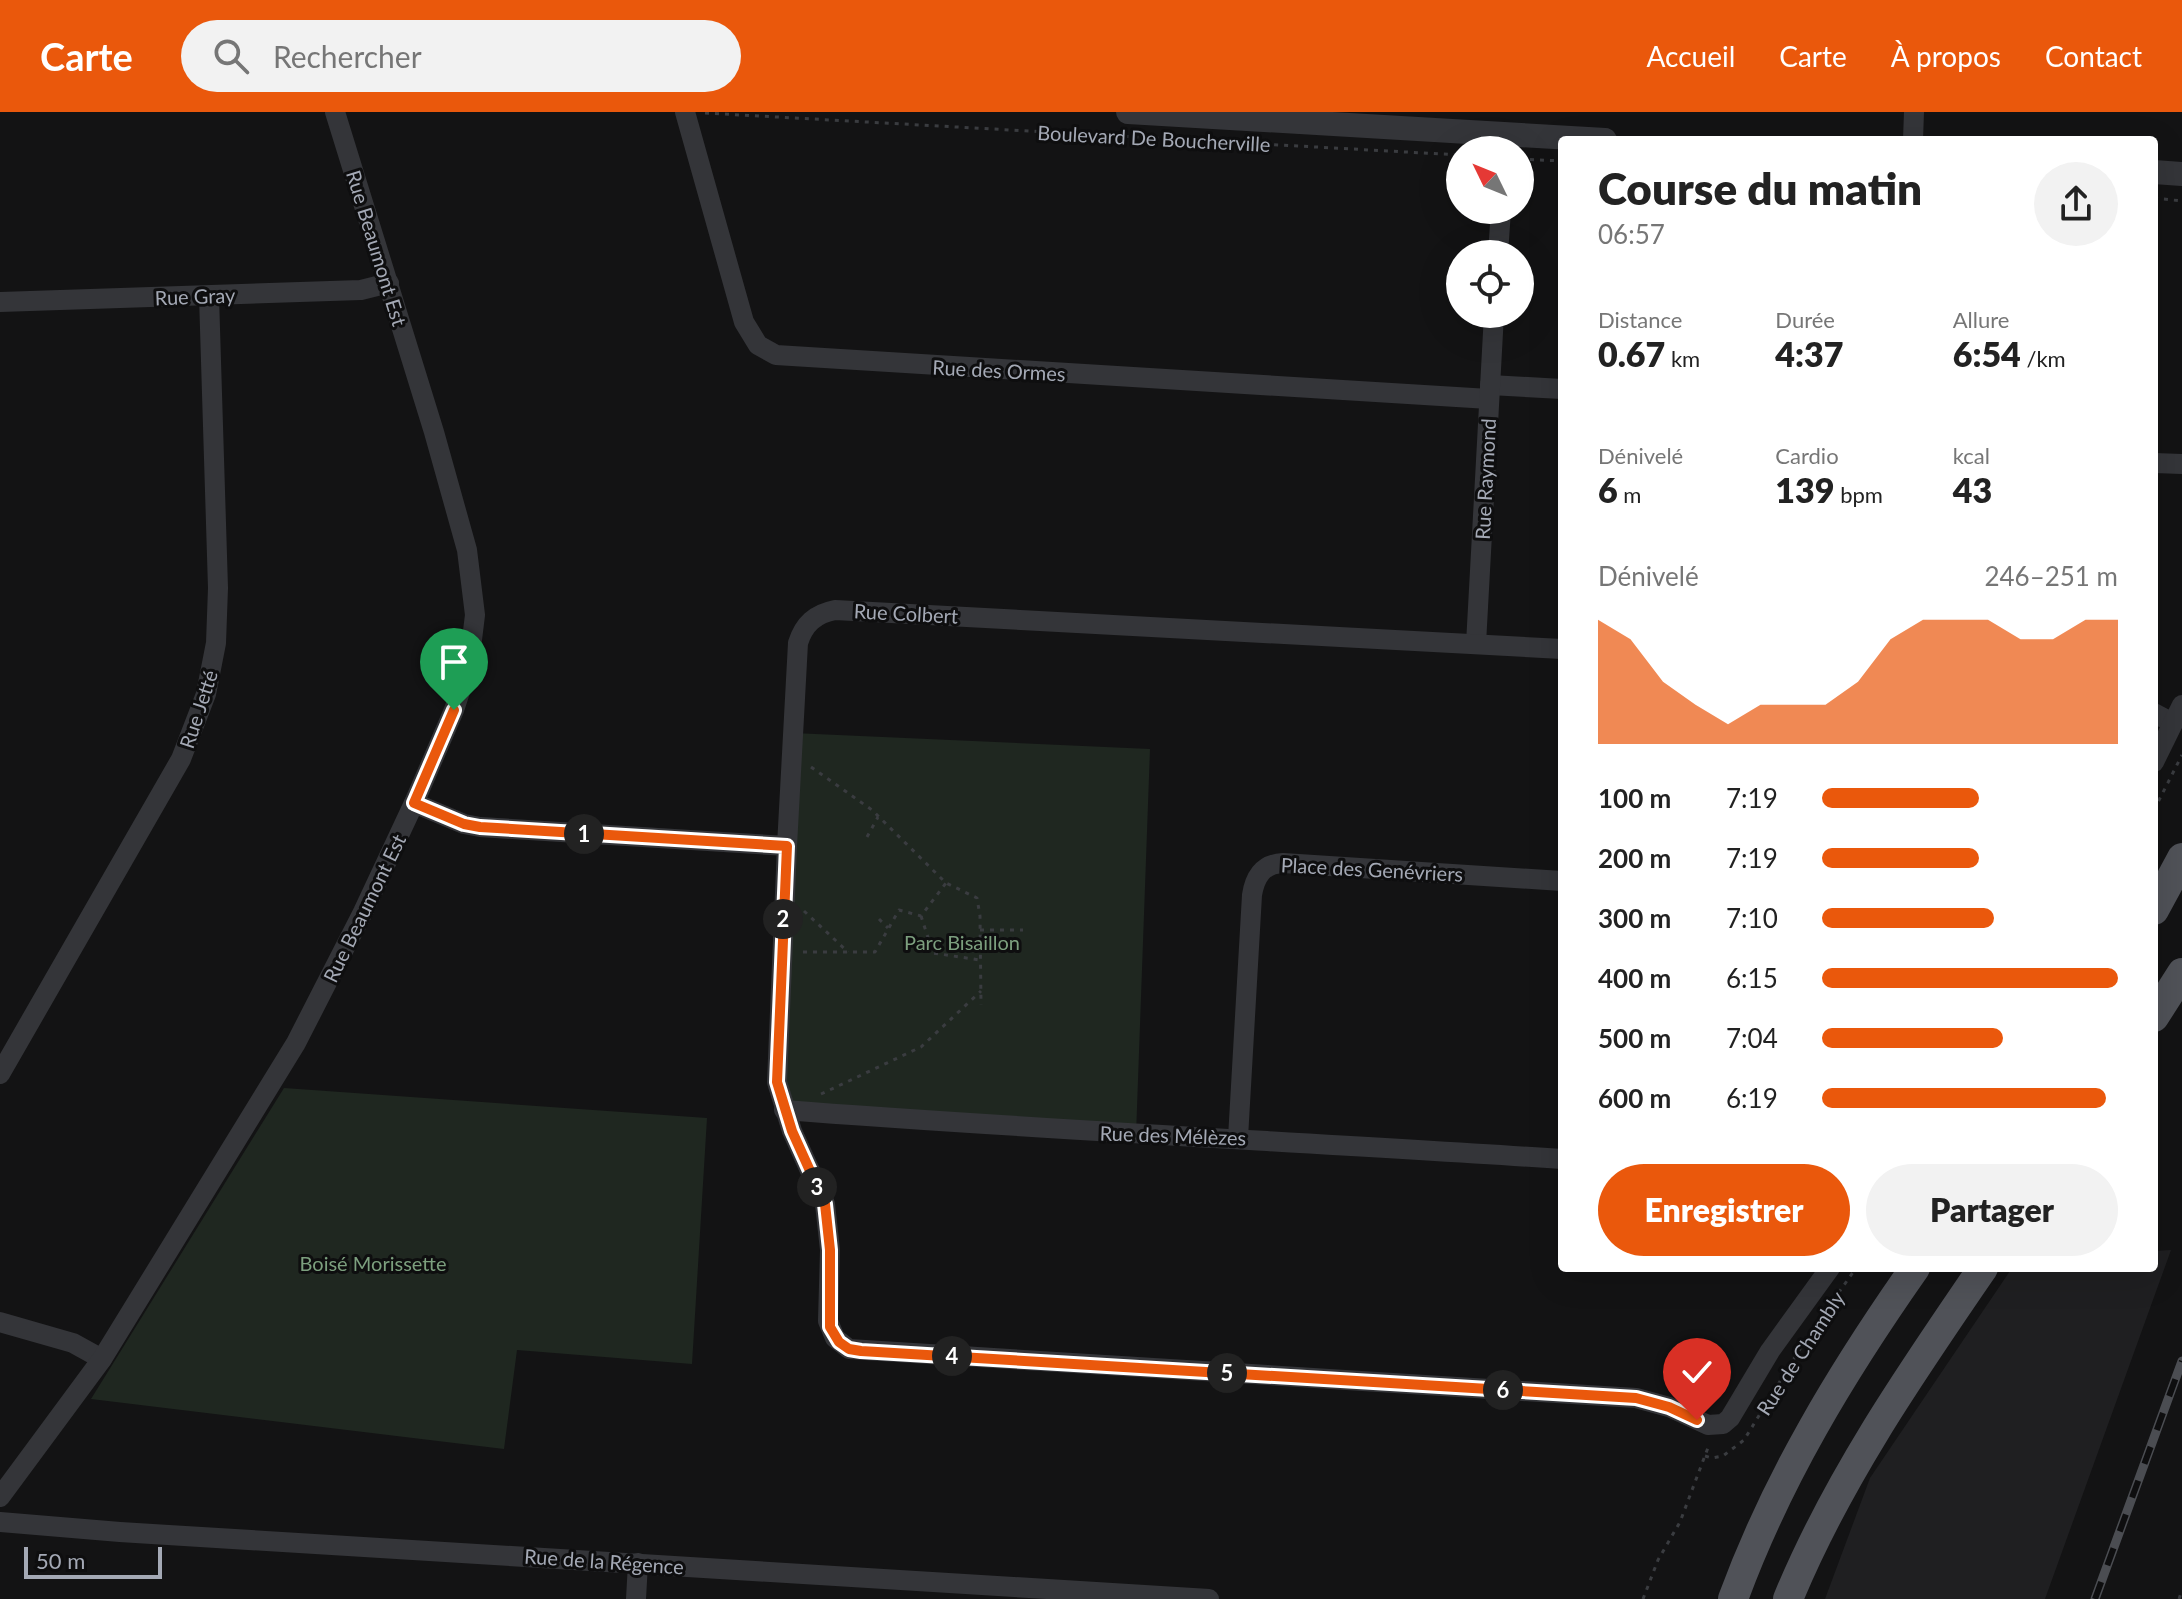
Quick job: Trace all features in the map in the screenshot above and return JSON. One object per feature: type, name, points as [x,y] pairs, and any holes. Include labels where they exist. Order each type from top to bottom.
[{"type":"main road","points":[[2158,903],[2182,858]]},
{"type":"main road","points":[[2158,1011],[2182,973]]},
{"type":"main road","points":[[1733,1599],[1763,1526],[1820,1412],[1912,1272]]},
{"type":"main road","points":[[1788,1599],[1815,1539],[1869,1440],[1980,1272]]},
{"type":"street","name":"Rue Beaumont Est","points":[[0,1497],[102,1359],[296,1043],[414,803],[461,692],[472,649],[474,597],[462,534],[389,283],[335,112]]},
{"type":"street","name":"Rue des Ormes","points":[[685,112],[744,322],[758,345],[776,355],[1489,392],[1558,389]]},
{"type":"street","name":"Boulevard De Boucherville","points":[[1128,112],[1392,120],[1474,136]]},
{"type":"street","points":[[1913,136],[1914,112]]},
{"type":"street","name":"Boulevard De Boucherville","points":[[1534,141],[1558,141]]},
{"type":"street","points":[[2158,172],[2182,174]]},
{"type":"street","name":"Rue Gray","points":[[0,302],[361,290],[389,283]]},
{"type":"street","name":"Rue Jetté","points":[[0,1074],[181,759],[206,694],[216,643],[218,588],[209,296]]},
{"type":"street","name":"Rue Raymond","points":[[1476,644],[1493,328]]},
{"type":"street","points":[[2158,463],[2182,464]]},
{"type":"street","name":"Rue Colbert","points":[[1558,649],[828,611],[811,620],[798,643],[777,1082],[784,1110],[825,1204],[830,1250],[828,1321],[835,1338],[849,1349],[1636,1398],[1669,1407],[1708,1425],[1714,1432]]},
{"type":"street","points":[[2158,713],[2178,714],[2158,754]]},
{"type":"street","points":[[414,803],[464,824],[480,827],[787,846]]},
{"type":"street","name":"Place des Genévriers","points":[[1238,1138],[1252,895],[1255,879],[1262,870],[1272,864],[1283,863],[1558,880]]},
{"type":"street","name":"Rue des Mélèzes","points":[[784,1110],[1136,1135],[1238,1138],[1558,1159]]},
{"type":"street","name":"Rue de Chambly","points":[[1714,1432],[1733,1414],[1770,1351],[1827,1272]]},
{"type":"street","points":[[0,1322],[73,1343],[102,1359]]},
{"type":"street","name":"Rue de la Régence","points":[[0,1522],[1209,1599]]},
{"type":"street","points":[[636,1599],[638,1563]]},
{"type":"path","name":"Boulevard De Boucherville","points":[[705,113],[1446,154]]},
{"type":"path","points":[[1534,160],[1558,161]]},
{"type":"path","points":[[2158,198],[2182,201]]},
{"type":"path","points":[[792,753],[878,817],[946,883],[977,898],[981,1005]]},
{"type":"path","points":[[2158,802],[2182,755]]},
{"type":"path","points":[[867,837],[878,817]]},
{"type":"path","points":[[921,916],[946,883]]},
{"type":"path","points":[[784,892],[848,952]]},
{"type":"path","points":[[781,953],[875,952],[899,910],[921,916]]},
{"type":"path","points":[[921,916],[933,953],[980,960]]},
{"type":"path","points":[[879,919],[888,928]]},
{"type":"path","points":[[980,930],[1023,930]]},
{"type":"path","points":[[784,1110],[921,1047],[981,991]]},
{"type":"path","name":"Rue de Chambly","points":[[1705,1456],[1723,1456],[1744,1440],[1806,1339],[1853,1272]]},
{"type":"path","points":[[1643,1599],[1658,1560],[1680,1522],[1714,1432]]},
{"type":"path","points":[[2179,1599],[2182,1590]]},
{"type":"shaded area","points":[[2171,1250],[2045,1599],[1825,1599],[1870,1478],[2009,1272],[2158,1272],[2158,1251]]},
{"type":"green space","name":"Parc Bisaillon","points":[[793,733],[1150,749],[1136,1135],[784,1110]]},
{"type":"green space","name":"Boisé Morissette","points":[[284,1088],[707,1118],[692,1364],[517,1350],[504,1449],[91,1399]]},
{"type":"railway","points":[[2095,1599],[2182,1361]]},
{"type":"route","points":[[454,710],[414,803],[451,819],[480,827],[787,846],[777,1082],[792,1131],[825,1204],[830,1250],[828,1321],[835,1338],[849,1349],[1636,1398],[1669,1407],[1697,1420]]}]
